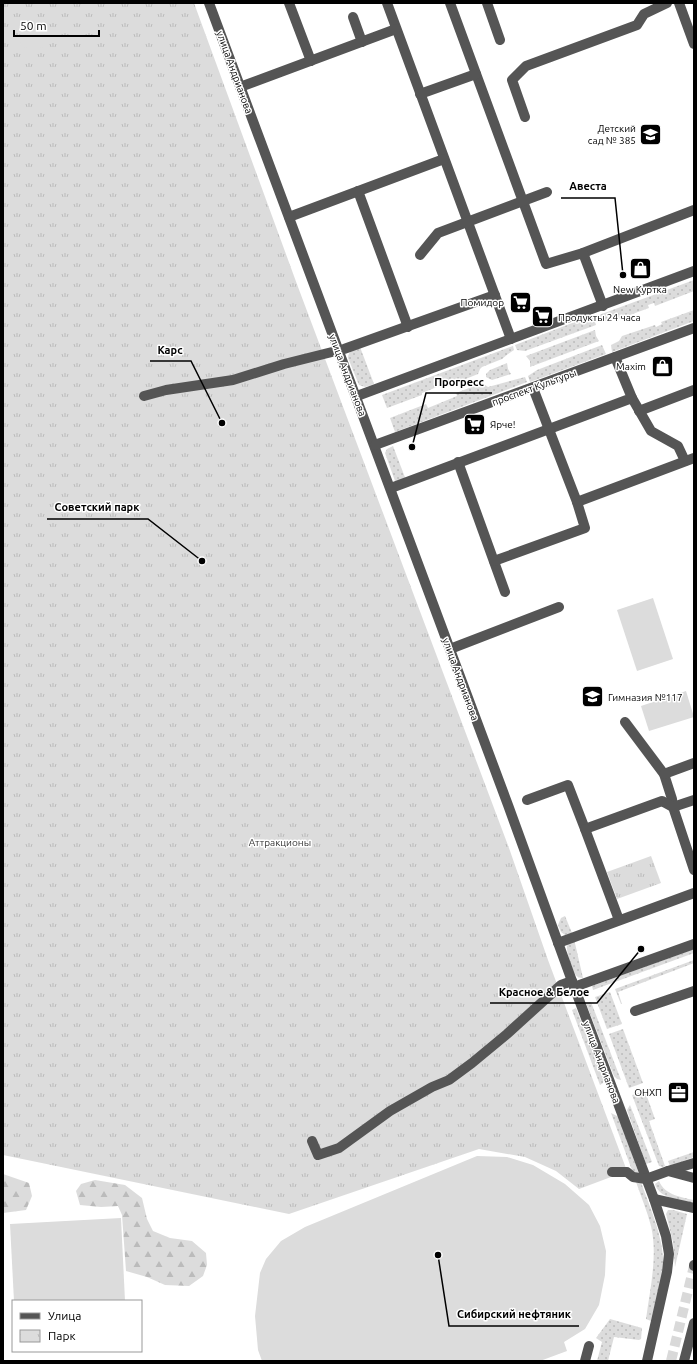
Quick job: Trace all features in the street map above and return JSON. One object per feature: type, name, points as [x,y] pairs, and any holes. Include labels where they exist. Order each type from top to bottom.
[{"type":"street","name":"улица Андрианова","points":[[209,3],[357,396],[573,984],[654,1199],[666,1236],[669,1254],[668,1272],[647,1361]]},
{"type":"street","points":[[289,3],[311,61]]},
{"type":"street","points":[[387,3],[511,339]]},
{"type":"street","points":[[450,3],[546,264],[583,252],[694,210]]},
{"type":"street","points":[[487,3],[500,40]]},
{"type":"street","points":[[679,3],[694,44]]},
{"type":"street","points":[[525,116],[512,80],[526,66],[637,25],[644,14],[663,4]]},
{"type":"street","points":[[353,17],[362,42]]},
{"type":"street","points":[[240,87],[396,29]]},
{"type":"street","points":[[420,94],[476,74]]},
{"type":"street","points":[[289,217],[444,159]]},
{"type":"street","points":[[358,191],[408,326]]},
{"type":"street","points":[[420,255],[438,233],[547,192]]},
{"type":"street","points":[[583,252],[603,306]]},
{"type":"street","points":[[357,396],[694,271]]},
{"type":"street","points":[[144,396],[166,390],[233,380],[284,364],[344,349],[494,295]]},
{"type":"street","name":"проспект Культуры","points":[[375,445],[694,328]]},
{"type":"street","points":[[577,502],[691,460],[678,446],[651,431],[632,398],[615,357]]},
{"type":"street","points":[[494,561],[584,528],[577,502],[533,388]]},
{"type":"street","points":[[639,411],[694,390]]},
{"type":"street","points":[[391,488],[632,398]]},
{"type":"street","points":[[458,462],[505,592]]},
{"type":"street","points":[[450,649],[559,607]]},
{"type":"street","points":[[625,722],[664,774],[673,807],[694,870]]},
{"type":"street","points":[[664,774],[694,763]]},
{"type":"street","points":[[527,800],[568,785],[620,920]]},
{"type":"street","points":[[585,829],[662,801],[673,807],[694,800]]},
{"type":"street","points":[[558,943],[694,893]]},
{"type":"street","points":[[312,1141],[318,1155],[339,1148],[390,1112],[432,1087],[449,1080],[502,1039],[561,985],[573,984],[694,944]]},
{"type":"street","points":[[635,1011],[694,991]]},
{"type":"street","points":[[612,1172],[627,1172],[633,1177],[646,1179],[694,1163]]},
{"type":"street","points":[[668,1171],[694,1178]]},
{"type":"street","points":[[654,1199],[694,1208]]},
{"type":"street","points":[[684,1361],[694,1324]]},
{"type":"street","points":[[585,1361],[589,1346]]},
{"type":"green space","name":"Аттракционы","points":[[3,3],[194,3],[298,287],[509,848],[548,960],[627,1171],[579,1189],[556,1171],[525,1157],[479,1149],[289,1214],[3,1155]]},
{"type":"green space","points":[[46,21],[46,47],[21,48],[20,22]]},
{"type":"green space","points":[[694,280],[694,291],[655,306],[654,303],[648,305],[649,308],[616,320],[611,319],[602,322],[599,315]]},
{"type":"green space","points":[[694,310],[694,321],[612,352],[611,345],[619,341],[622,336],[655,325],[656,327],[662,324],[661,322]]},
{"type":"green space","points":[[593,315],[596,325],[525,351],[517,350],[515,345]]},
{"type":"green space","points":[[595,330],[599,341],[530,367],[530,361],[526,356]]},
{"type":"green space","points":[[602,345],[606,354],[530,382],[528,376],[537,370]]},
{"type":"green space","points":[[513,346],[514,350],[502,359],[482,367],[478,374],[453,384],[452,381],[422,393],[422,395],[387,408],[382,395]]},
{"type":"green space","points":[[360,347],[374,384],[365,387],[359,385],[348,358],[350,352]]},
{"type":"green space","points":[[507,363],[511,374],[492,380],[486,377],[486,374],[490,370]]},
{"type":"green space","points":[[525,377],[527,382],[395,432],[390,418],[426,404],[428,408],[457,396],[456,393],[482,383],[488,387]]},
{"type":"green space","points":[[393,446],[406,480],[395,481],[385,453],[387,449]]},
{"type":"green space","points":[[653,598],[673,659],[637,671],[617,610]]},
{"type":"green space","points":[[686,691],[694,717],[649,731],[641,706]]},
{"type":"green space","points":[[651,856],[661,883],[617,899],[607,872]]},
{"type":"green space","points":[[565,916],[572,933],[565,935],[561,932],[558,925],[561,918]]},
{"type":"green space","points":[[574,939],[583,978],[578,977],[575,974],[568,956],[567,946]]},
{"type":"green space","points":[[694,949],[694,953],[593,990],[592,986]]},
{"type":"green space","points":[[694,960],[694,963],[618,992],[621,1004],[615,989]]},
{"type":"green space","points":[[610,992],[622,1024],[607,1029],[595,997]]},
{"type":"green space","points":[[591,1002],[621,1080],[614,1076],[586,1003]]},
{"type":"green space","points":[[576,1008],[604,1079],[603,1083],[600,1085],[572,1010]]},
{"type":"green space","points":[[623,1029],[643,1083],[629,1088],[609,1034]]},
{"type":"green space","points":[[645,1091],[655,1119],[649,1121],[665,1166],[663,1167],[659,1166],[632,1095]]},
{"type":"green space","points":[[630,1105],[652,1162],[646,1164],[627,1110]]},
{"type":"green space","points":[[611,1113],[619,1117],[640,1177],[633,1173]]},
{"type":"green space","points":[[694,1152],[694,1157],[670,1166],[668,1161]]},
{"type":"green space","points":[[477,1156],[507,1157],[533,1165],[565,1184],[589,1205],[600,1226],[606,1251],[605,1275],[599,1305],[585,1329],[564,1342],[567,1351],[540,1361],[262,1361],[258,1350],[255,1316],[260,1273],[266,1259],[281,1241],[305,1227]]},
{"type":"green space","points":[[3,1174],[29,1183],[32,1196],[26,1210],[3,1213]]},
{"type":"green space","points":[[95,1180],[125,1185],[142,1198],[147,1219],[153,1231],[170,1238],[192,1241],[206,1253],[207,1265],[203,1276],[189,1286],[165,1285],[147,1277],[126,1271],[122,1215],[118,1206],[101,1207],[80,1205],[76,1191],[81,1184]]},
{"type":"green space","points":[[659,1181],[669,1192],[674,1195],[694,1200],[694,1203],[672,1198],[661,1193],[655,1184]]},
{"type":"green space","points":[[636,1182],[641,1182],[655,1220],[663,1258],[659,1290],[651,1321],[646,1319],[654,1261],[653,1237],[651,1226]]},
{"type":"green space","points":[[668,1210],[687,1214],[675,1267],[673,1242],[666,1214]]},
{"type":"green space","points":[[121,1218],[125,1300],[14,1300],[10,1224]]},
{"type":"green space","points":[[610,1319],[642,1328],[641,1339],[614,1337],[608,1361],[597,1361],[602,1342],[596,1338]]},
{"type":"tunnel","points":[[671,1361],[694,1266]]},
{"type":"place","name":"Детский сад № 385","points":[[651,134]]},
{"type":"place","name":"New Куртка","points":[[640,269]]},
{"type":"place","name":"Авеста","points":[[623,275]]},
{"type":"place","name":"Помидор","points":[[520,302]]},
{"type":"place","name":"Продукты 24 часа","points":[[542,317]]},
{"type":"place","name":"Maxim","points":[[662,366]]},
{"type":"place","name":"Карс","points":[[222,423]]},
{"type":"place","name":"Ярче!","points":[[474,424]]},
{"type":"place","name":"Прогресс","points":[[412,447]]},
{"type":"place","name":"Советский парк","points":[[202,561]]},
{"type":"place","name":"Гимназия №117","points":[[593,697]]},
{"type":"place","name":"Красное & Белое","points":[[641,949]]},
{"type":"place","name":"ОНХП","points":[[678,1092]]},
{"type":"place","name":"Сибирский нефтяник","points":[[438,1255]]}]
